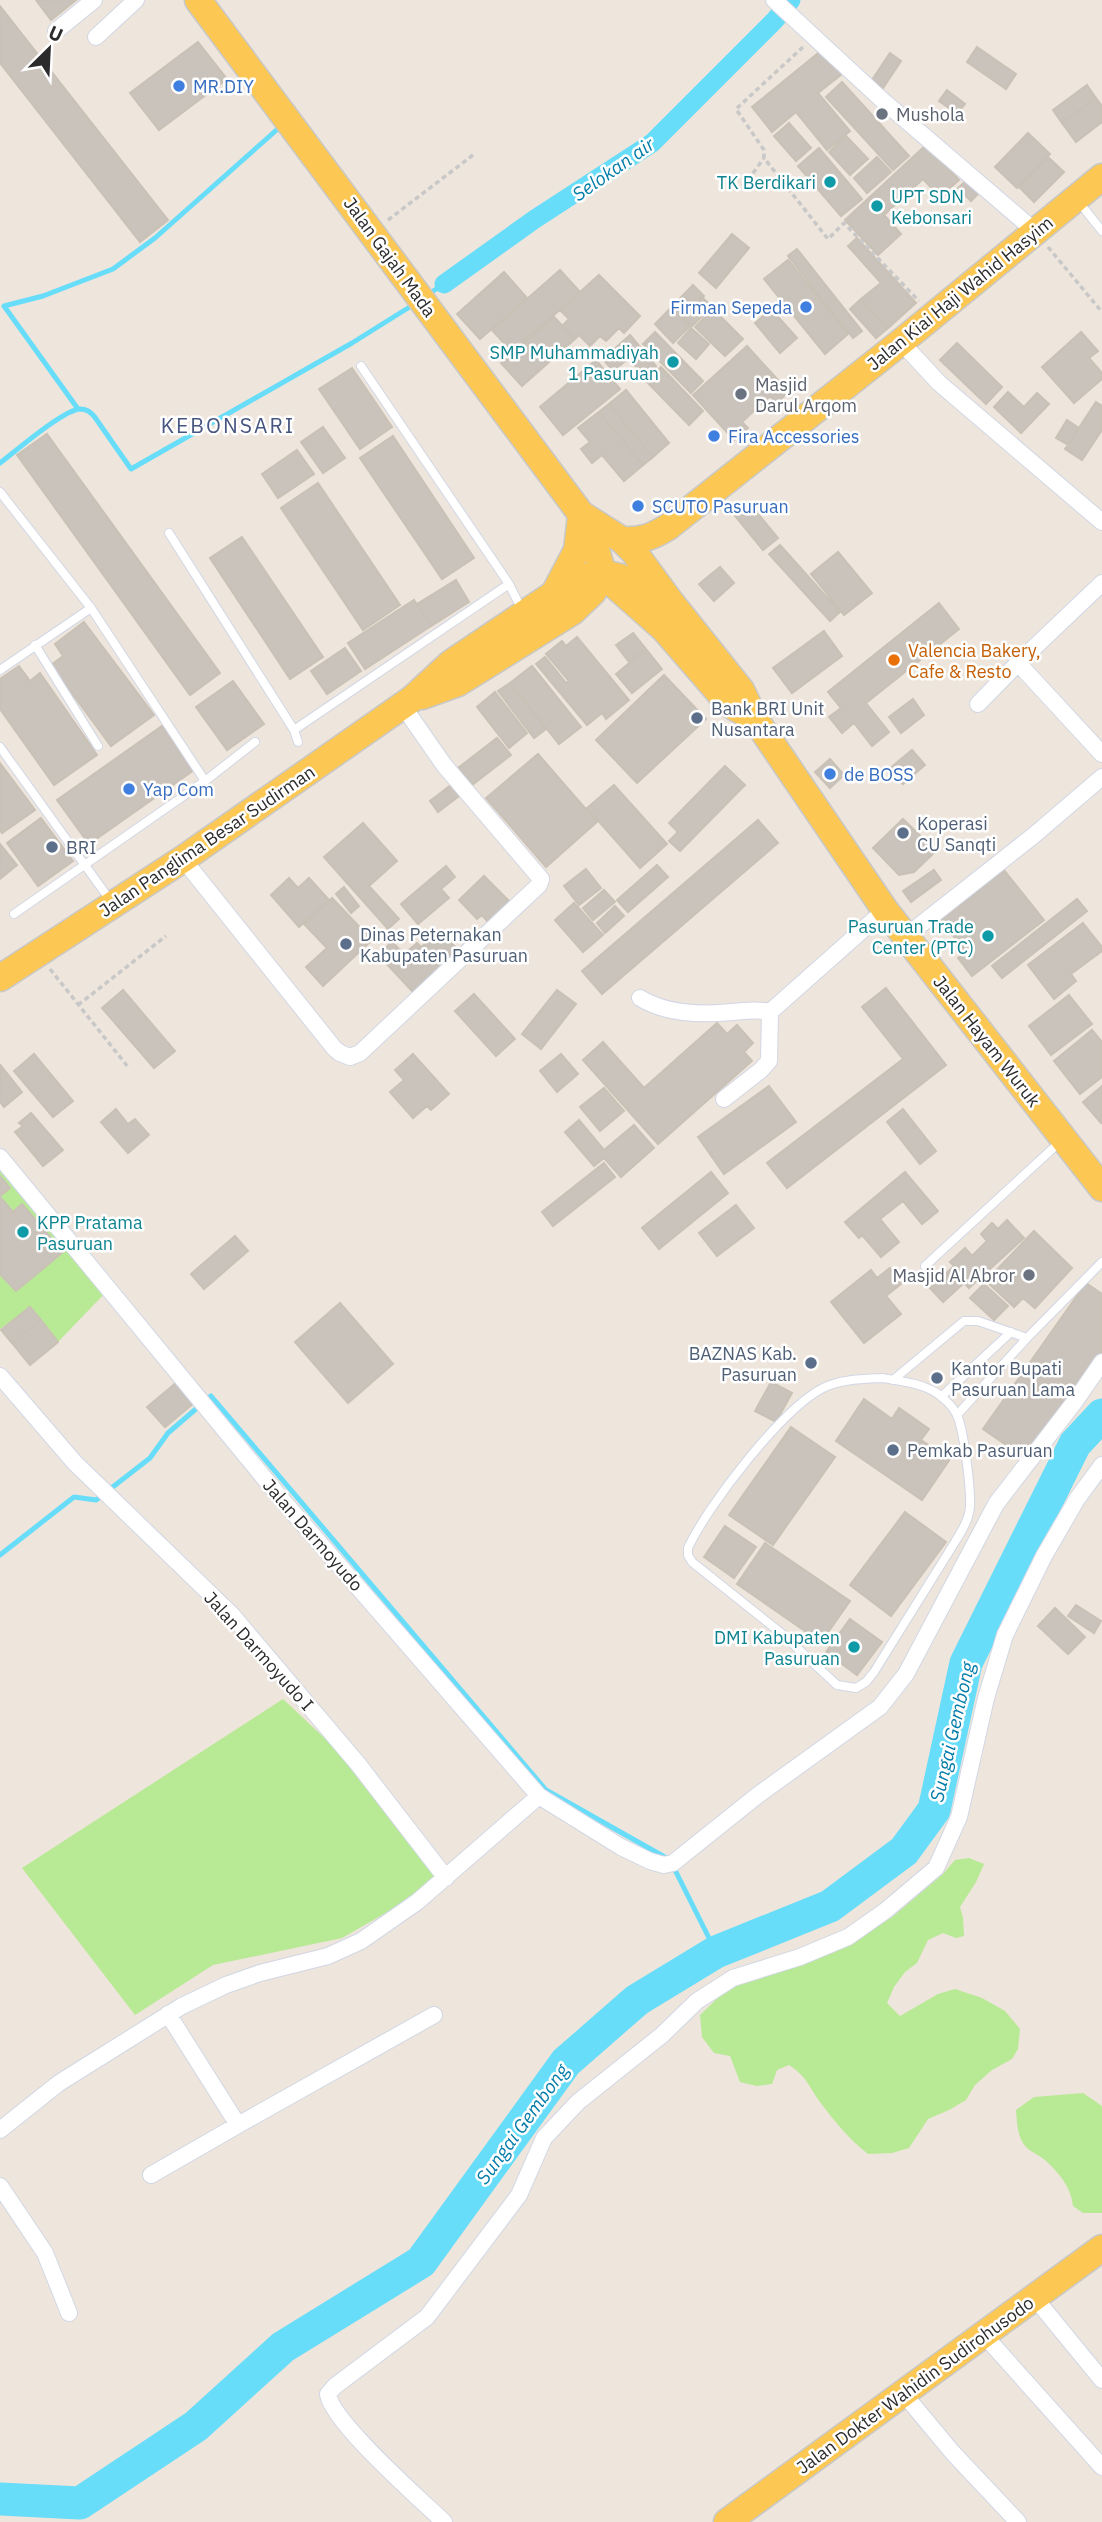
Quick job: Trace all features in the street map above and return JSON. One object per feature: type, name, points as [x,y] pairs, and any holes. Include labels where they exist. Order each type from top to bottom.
[{"type":"main road","name":"Jalan Gajah Mada","points":[[198,0],[581,514]]},
{"type":"main road","name":"Jalan Kiai Haji Wahid Hasyim","points":[[652,537],[901,342],[1102,177]]},
{"type":"main road","points":[[581,514],[622,540],[636,541],[652,537]]},
{"type":"main road","points":[[581,514],[593,542],[624,578]]},
{"type":"main road","points":[[563,602],[567,572],[581,533],[581,514]]},
{"type":"main road","name":"Jalan Panglima Besar Sudirman","points":[[0,978],[183,859],[408,703],[451,663],[524,612],[593,592],[624,578],[652,537]]},
{"type":"main road","points":[[622,540],[624,578]]},
{"type":"main road","name":"Jalan Hayam Wuruk","points":[[624,578],[670,601],[741,690],[755,719],[885,910],[1102,1188]]},
{"type":"main road","name":"Jalan Hayam Wuruk","points":[[624,578],[640,605],[729,704],[755,719]]},
{"type":"main road","name":"Jalan Panglima Besar Sudirman","points":[[408,703],[458,683],[563,602]]},
{"type":"main road","name":"Jalan Dokter Wahidin Sudirohusodo","points":[[727,2522],[1102,2248]]},
{"type":"street","points":[[57,32],[94,0]]},
{"type":"street","points":[[96,37],[136,0]]},
{"type":"street","points":[[775,1],[881,99],[1036,232]]},
{"type":"street","points":[[901,342],[939,383],[1100,516]]},
{"type":"street","points":[[978,704],[1017,663],[1102,583]]},
{"type":"street","points":[[1017,663],[1102,754]]},
{"type":"street","points":[[183,859],[334,1048],[350,1057],[360,1053],[539,886],[541,879],[444,765],[408,703]]},
{"type":"street","points":[[905,937],[1102,777]]},
{"type":"street","points":[[724,1099],[761,1070],[769,1060],[770,1012],[885,910]]},
{"type":"street","points":[[640,998],[653,1006],[674,1011],[715,1013],[757,1009],[770,1012]]},
{"type":"street","name":"Jalan Darmoyudo","points":[[0,1157],[284,1502],[539,1796],[621,1847],[650,1861],[670,1863],[758,1795],[880,1707],[906,1674],[996,1504],[1102,1362]]},
{"type":"street","name":"Jalan Darmoyudo I","points":[[0,1376],[75,1463],[232,1615],[358,1764],[446,1878]]},
{"type":"street","points":[[444,2522],[355,2434],[329,2402],[328,2394],[427,2318],[519,2195],[544,2138],[578,2102],[662,2035],[697,2001],[733,1978],[848,1937],[885,1911],[936,1868],[959,1816],[986,1698],[1005,1635],[1044,1556],[1077,1499],[1102,1465]]},
{"type":"street","points":[[0,2130],[60,2083],[168,2014],[226,1985],[260,1973],[328,1956],[361,1941],[417,1902],[539,1796]]},
{"type":"street","points":[[168,2014],[238,2125]]},
{"type":"street","points":[[151,2175],[434,2015]]},
{"type":"street","points":[[0,2186],[45,2253],[69,2313]]},
{"type":"street","points":[[1034,2297],[1102,2380]]},
{"type":"street","points":[[983,2334],[1102,2467]]},
{"type":"street","points":[[903,2393],[1018,2522]]},
{"type":"lane","points":[[1076,198],[1102,231]]},
{"type":"lane","points":[[361,366],[509,584],[524,612]]},
{"type":"lane","points":[[0,492],[91,608],[205,781]]},
{"type":"lane","points":[[169,533],[299,742]]},
{"type":"lane","points":[[294,730],[509,584]]},
{"type":"lane","points":[[0,670],[91,608]]},
{"type":"lane","points":[[35,645],[98,746]]},
{"type":"lane","points":[[14,914],[205,781],[255,742]]},
{"type":"lane","points":[[0,747],[114,905]]},
{"type":"lane","points":[[925,1266],[1063,1139]]},
{"type":"lane","points":[[957,1415],[1027,1338],[1102,1262]]},
{"type":"lane","points":[[893,1380],[964,1321],[978,1321],[1027,1338]]},
{"type":"lane","points":[[942,1396],[1011,1332]]},
{"type":"lane","points":[[858,1379],[893,1380],[925,1388],[942,1396],[957,1415],[963,1439],[970,1506],[964,1528],[866,1682],[856,1688],[837,1685],[781,1633],[692,1562],[688,1548],[712,1510],[760,1445],[812,1395],[825,1387],[858,1379]]},
{"type":"path","points":[[743,187],[764,158],[764,150],[736,109],[814,37]]},
{"type":"path","points":[[372,232],[474,155]]},
{"type":"path","points":[[764,158],[828,239],[844,223],[933,316]]},
{"type":"path","points":[[1036,232],[1102,312]]},
{"type":"path","points":[[78,1005],[166,936]]},
{"type":"path","points":[[38,954],[128,1067]]},
{"type":"green space","points":[[0,1158],[108,1290],[58,1342],[29,1308],[0,1329]]},
{"type":"green space","points":[[283,1699],[353,1765],[437,1874],[417,1895],[342,1938],[213,1965],[135,2015],[22,1868]]},
{"type":"green space","points":[[969,1858],[984,1864],[960,1907],[964,1936],[956,1938],[943,1933],[928,1940],[917,1963],[905,1972],[887,2003],[900,2016],[938,1994],[955,1989],[982,1998],[1005,2011],[1020,2029],[1018,2049],[1012,2059],[992,2070],[975,2085],[966,2100],[928,2119],[909,2148],[892,2153],[868,2154],[842,2130],[804,2077],[795,2069],[789,2065],[777,2070],[772,2084],[757,2086],[740,2082],[730,2056],[714,2053],[702,2037],[700,2015],[721,1995],[745,1978],[847,1930],[891,1918],[943,1874],[955,1860]]},
{"type":"green space","points":[[1083,2093],[1102,2106],[1102,2213],[1083,2213],[1073,2206],[1064,2181],[1045,2160],[1026,2147],[1018,2129],[1016,2110],[1034,2097]]},
{"type":"building","points":[[36,0],[76,0],[51,20]]},
{"type":"building","points":[[0,6],[168,220],[140,242],[0,63]]},
{"type":"building","name":"MR.DIY","points":[[198,42],[227,79],[159,130],[130,93]]},
{"type":"building","points":[[977,47],[1016,74],[1006,89],[967,62]]},
{"type":"building","points":[[822,50],[842,74],[818,93],[850,131],[827,150],[796,112],[772,132],[752,107]]},
{"type":"building","points":[[890,53],[901,61],[883,88],[872,80]]},
{"type":"building","name":"UPT SDN Kebonsari","points":[[842,82],[909,156],[893,170],[826,97]]},
{"type":"building","points":[[1087,85],[1096,98],[1062,123],[1053,110]]},
{"type":"building","points":[[947,90],[965,104],[957,114],[939,101]]},
{"type":"building","points":[[1096,98],[1102,106],[1102,122],[1076,142],[1062,123]]},
{"type":"building","points":[[789,123],[811,148],[796,161],[774,136]]},
{"type":"building","points":[[1028,133],[1050,154],[1017,188],[995,167]]},
{"type":"building","name":"UPT SDN Kebonsari","points":[[846,136],[868,159],[850,175],[829,152]]},
{"type":"building","name":"UPT SDN Kebonsari","points":[[926,145],[959,180],[940,197],[923,179],[884,215],[901,234],[878,255],[845,220]]},
{"type":"building","name":"TK Berdikari","points":[[819,148],[862,199],[841,216],[798,166]]},
{"type":"building","name":"UPT SDN Kebonsari","points":[[877,157],[891,172],[867,193],[854,178]]},
{"type":"building","points":[[1048,157],[1064,172],[1034,202],[1019,187]]},
{"type":"building","name":"UPT SDN Kebonsari","points":[[967,180],[979,193],[971,201],[958,188]]},
{"type":"building","points":[[732,234],[749,248],[716,288],[699,273]]},
{"type":"building","points":[[857,238],[916,303],[887,329],[861,299],[881,283],[848,246]]},
{"type":"building","points":[[797,249],[862,331],[853,338],[788,256]]},
{"type":"building","name":"Firman Sepeda","points":[[788,260],[848,334],[825,354],[764,279]]},
{"type":"building","points":[[560,270],[580,292],[512,352],[492,330]]},
{"type":"building","points":[[504,272],[527,298],[480,339],[457,314]]},
{"type":"building","points":[[599,275],[640,316],[624,333],[619,328],[606,341],[600,336],[590,346],[579,335],[575,339],[562,326],[569,319],[560,310]]},
{"type":"building","name":"SMP Muhammadiyah 1 Pasuruan","points":[[693,285],[704,296],[682,319],[690,326],[673,343],[655,324]]},
{"type":"building","name":"SMP Muhammadiyah 1 Pasuruan","points":[[704,299],[712,307],[692,326],[684,318]]},
{"type":"building","points":[[861,299],[887,329],[876,338],[850,309]]},
{"type":"building","name":"SMP Muhammadiyah 1 Pasuruan","points":[[713,309],[743,339],[725,356],[695,327]]},
{"type":"building","points":[[771,309],[797,338],[780,353],[755,323]]},
{"type":"building","points":[[554,317],[575,339],[522,386],[501,363]]},
{"type":"building","name":"SMP Muhammadiyah 1 Pasuruan","points":[[691,328],[709,344],[696,359],[678,343]]},
{"type":"building","name":"SMP Muhammadiyah 1 Pasuruan","points":[[655,332],[703,381],[691,393],[643,344]]},
{"type":"building","points":[[1081,332],[1098,351],[1089,358],[1102,373],[1102,379],[1074,403],[1042,367]]},
{"type":"building","points":[[630,335],[656,366],[644,376],[629,358],[613,371],[603,359]]},
{"type":"building","points":[[957,343],[1002,387],[986,404],[940,360]]},
{"type":"building","name":"Masjid Darul Arqom","points":[[747,346],[789,392],[776,403],[770,396],[742,422],[748,428],[734,440],[693,395]]},
{"type":"building","points":[[596,360],[620,389],[563,435],[540,407]]},
{"type":"building","points":[[661,367],[703,411],[689,425],[646,381]]},
{"type":"building","points":[[352,368],[392,427],[360,449],[319,389]]},
{"type":"building","points":[[626,390],[669,443],[653,457],[609,404]]},
{"type":"building","points":[[1008,392],[1024,407],[1037,393],[1049,404],[1021,433],[994,407]]},
{"type":"building","points":[[1096,402],[1102,406],[1102,430],[1082,460],[1065,449]]},
{"type":"building","points":[[609,404],[653,457],[643,465],[599,412]]},
{"type":"building","points":[[599,412],[643,465],[624,481],[602,455],[592,463],[581,449],[590,442],[578,428]]},
{"type":"building","points":[[1067,420],[1079,428],[1068,445],[1056,438]]},
{"type":"building","points":[[323,427],[345,458],[323,473],[301,442]]},
{"type":"building","points":[[47,434],[220,673],[190,695],[17,455]]},
{"type":"building","points":[[393,436],[474,558],[442,579],[360,458]]},
{"type":"building","points":[[297,450],[314,474],[278,498],[262,474]]},
{"type":"building","points":[[318,483],[400,605],[363,630],[281,508]]},
{"type":"building","points":[[750,504],[778,538],[763,550],[735,516]]},
{"type":"building","points":[[242,537],[323,657],[290,679],[210,558]]},
{"type":"building","points":[[780,545],[840,612],[830,621],[769,554]]},
{"type":"building","points":[[838,552],[872,593],[844,615],[811,574]]},
{"type":"building","points":[[720,567],[734,583],[714,601],[699,584]]},
{"type":"building","points":[[456,580],[469,602],[431,626],[417,604]]},
{"type":"building","points":[[414,600],[431,626],[365,669],[348,643]]},
{"type":"building","name":"Valencia Bakery, Cafe & Resto","points":[[939,603],[959,629],[866,703],[889,732],[872,746],[854,723],[842,733],[829,717],[841,708],[828,692]]},
{"type":"building","points":[[84,622],[154,715],[111,746],[51,665],[63,656],[55,644]]},
{"type":"building","points":[[824,631],[842,656],[792,693],[773,668]]},
{"type":"building","points":[[633,633],[646,649],[629,662],[616,645]]},
{"type":"building","points":[[577,637],[629,700],[606,719],[602,713],[587,725],[536,664],[545,657],[566,683],[569,681],[546,654],[562,641],[566,646]]},
{"type":"building","points":[[345,648],[361,671],[327,694],[311,671]]},
{"type":"building","points":[[646,649],[662,669],[632,693],[616,674]]},
{"type":"building","points":[[19,666],[30,681],[40,673],[97,755],[54,785],[0,709],[0,679]]},
{"type":"building","points":[[532,666],[581,727],[559,744],[510,683]]},
{"type":"building","points":[[664,675],[706,719],[637,783],[596,740]]},
{"type":"building","points":[[233,681],[264,724],[227,750],[196,707]]},
{"type":"building","points":[[510,683],[546,729],[534,738],[498,691]]},
{"type":"building","points":[[495,692],[527,733],[509,748],[477,707]]},
{"type":"building","points":[[913,699],[924,715],[901,733],[889,717]]},
{"type":"building","points":[[162,726],[194,770],[89,844],[57,800]]},
{"type":"building","points":[[497,738],[511,755],[472,785],[458,768]]},
{"type":"building","points":[[912,750],[925,765],[903,784],[889,769]]},
{"type":"building","points":[[538,754],[597,822],[546,867],[486,798]]},
{"type":"building","name":"de BOSS","points":[[830,759],[844,775],[830,788],[815,772]]},
{"type":"building","points":[[0,763],[35,810],[2,833],[0,830]]},
{"type":"building","points":[[725,766],[745,785],[680,851],[669,841],[678,832],[669,823]]},
{"type":"building","points":[[455,782],[463,793],[438,812],[430,801]]},
{"type":"building","points":[[614,785],[667,844],[640,868],[587,808]]},
{"type":"building","points":[[41,818],[73,861],[38,886],[7,843]]},
{"type":"building","name":"Koperasi CU Sanqti","points":[[903,819],[936,851],[914,872],[899,875],[873,848]]},
{"type":"building","points":[[758,820],[778,843],[602,994],[582,971]]},
{"type":"building","points":[[363,823],[397,861],[369,886],[399,919],[388,929],[324,857]]},
{"type":"building","points":[[0,844],[17,865],[0,879]]},
{"type":"building","points":[[657,865],[668,877],[628,912],[617,900]]},
{"type":"building","points":[[446,866],[455,877],[441,889],[449,898],[418,924],[401,904]]},
{"type":"building","points":[[586,869],[601,888],[579,905],[564,886]]},
{"type":"building","points":[[934,870],[941,880],[911,902],[903,891]]},
{"type":"building","name":"Pasuruan Trade Center (PTC)","points":[[1004,870],[1044,920],[972,976],[958,958],[966,952],[941,920]]},
{"type":"building","points":[[484,876],[510,902],[488,922],[482,915],[477,919],[459,900]]},
{"type":"building","name":"Dinas Peternakan Kabupaten Pasuruan","points":[[289,878],[298,888],[309,878],[329,900],[299,927],[271,895]]},
{"type":"building","name":"Dinas Peternakan Kabupaten Pasuruan","points":[[344,887],[359,906],[351,913],[336,894]]},
{"type":"building","points":[[604,890],[615,902],[593,920],[583,908]]},
{"type":"building","name":"Dinas Peternakan Kabupaten Pasuruan","points":[[332,898],[372,940],[323,986],[306,967],[327,948],[304,924]]},
{"type":"building","points":[[1077,899],[1087,911],[1002,978],[992,966]]},
{"type":"building","points":[[574,903],[603,935],[583,952],[555,920]]},
{"type":"building","points":[[615,906],[624,916],[605,933],[597,923]]},
{"type":"building","points":[[1083,923],[1102,947],[1102,951],[1071,974],[1076,981],[1054,999],[1028,965]]},
{"type":"building","points":[[440,931],[459,951],[413,992],[384,961],[387,956],[382,951],[392,942],[404,954],[417,943],[421,947]]},
{"type":"building","points":[[886,988],[946,1065],[787,1188],[767,1163],[903,1059],[862,1007]]},
{"type":"building","points":[[123,990],[175,1051],[154,1068],[102,1008]]},
{"type":"building","points":[[557,990],[576,1004],[541,1049],[522,1034]]},
{"type":"building","points":[[474,994],[515,1039],[496,1056],[455,1011]]},
{"type":"building","points":[[1069,995],[1092,1024],[1051,1055],[1029,1026]]},
{"type":"building","points":[[717,1023],[727,1034],[737,1025],[753,1043],[744,1052],[752,1061],[658,1144],[583,1060],[603,1042],[644,1088]]},
{"type":"building","points":[[1092,1030],[1102,1042],[1102,1077],[1080,1094],[1054,1061]]},
{"type":"building","points":[[34,1054],[73,1101],[53,1117],[14,1071]]},
{"type":"building","points":[[413,1054],[449,1094],[431,1110],[427,1106],[413,1118],[390,1092],[404,1080],[395,1070]]},
{"type":"building","points":[[561,1054],[578,1074],[557,1092],[540,1071]]},
{"type":"building","points":[[1,1066],[22,1092],[4,1107],[0,1102]]},
{"type":"building","points":[[769,1086],[796,1122],[724,1174],[698,1137]]},
{"type":"building","points":[[1102,1086],[1102,1122],[1101,1123],[1083,1102]]},
{"type":"building","points":[[604,1088],[624,1111],[600,1131],[580,1107]]},
{"type":"building","points":[[116,1109],[128,1124],[135,1119],[149,1135],[128,1153],[101,1122]]},
{"type":"building","points":[[903,1109],[936,1151],[920,1164],[887,1122]]},
{"type":"building","points":[[31,1113],[63,1150],[43,1166],[15,1132],[23,1126],[19,1123]]},
{"type":"building","points":[[579,1120],[604,1150],[634,1125],[654,1148],[621,1177],[604,1158],[594,1166],[565,1132]]},
{"type":"building","points":[[604,1163],[615,1177],[553,1226],[542,1212]]},
{"type":"building","points":[[711,1172],[728,1193],[659,1249],[642,1228]]},
{"type":"building","points":[[905,1172],[938,1211],[922,1224],[903,1201],[880,1219],[899,1242],[881,1257],[862,1235],[859,1238],[845,1222]]},
{"type":"building","name":"KPP Pratama Pasuruan","points":[[0,1176],[10,1188],[0,1196]]},
{"type":"building","name":"KPP Pratama Pasuruan","points":[[0,1197],[13,1212],[22,1204],[63,1252],[16,1291],[0,1274]]},
{"type":"building","points":[[736,1205],[754,1228],[717,1256],[699,1233]]},
{"type":"building","points":[[1007,1220],[1024,1238],[969,1288],[964,1283],[943,1302],[930,1288],[954,1266],[950,1262],[965,1248],[972,1256],[987,1241],[981,1234],[992,1223],[998,1229]]},
{"type":"building","name":"Masjid Al Abror","points":[[1034,1231],[1072,1268],[1035,1308],[1023,1298],[1014,1307],[986,1281]]},
{"type":"building","points":[[235,1236],[248,1251],[204,1289],[191,1274]]},
{"type":"building","points":[[890,1268],[902,1283],[886,1296],[901,1314],[864,1343],[831,1302],[871,1270],[877,1278]]},
{"type":"building","points":[[1086,1283],[1102,1294],[1102,1356],[1029,1461],[983,1429]]},
{"type":"building","points":[[984,1284],[1008,1306],[994,1320],[970,1298]]},
{"type":"building","points":[[340,1303],[393,1364],[348,1403],[295,1342]]},
{"type":"building","points":[[30,1307],[41,1320],[12,1343],[1,1330]]},
{"type":"building","points":[[41,1320],[58,1342],[30,1365],[12,1343]]},
{"type":"building","points":[[771,1382],[792,1393],[776,1422],[755,1411]]},
{"type":"building","points":[[176,1383],[194,1403],[165,1427],[147,1407]]},
{"type":"building","name":"Pemkab Pasuruan","points":[[864,1399],[892,1419],[899,1408],[929,1429],[921,1440],[950,1459],[922,1500],[836,1441]]},
{"type":"building","points":[[791,1427],[835,1457],[773,1545],[729,1515]]},
{"type":"building","points":[[905,1512],[946,1542],[891,1616],[850,1585]]},
{"type":"building","points":[[725,1526],[756,1547],[734,1578],[704,1557]]},
{"type":"building","points":[[765,1543],[850,1601],[821,1642],[737,1584]]},
{"type":"building","points":[[1076,1605],[1101,1621],[1094,1633],[1068,1616]]},
{"type":"building","points":[[1055,1608],[1085,1637],[1068,1654],[1038,1626]]},
{"type":"building","name":"DMI Kabupaten Pasuruan","points":[[850,1619],[882,1642],[857,1675],[826,1652]]},
{"type":"waterway","name":"Selokan air","points":[[444,284],[535,219],[652,143],[775,20],[791,0]]},
{"type":"waterway","points":[[78,409],[4,306],[43,296],[113,269],[155,238],[281,126]]},
{"type":"waterway","points":[[427,295],[444,284]]},
{"type":"waterway","points":[[0,463],[51,423],[80,409],[94,416],[131,469],[352,343],[416,303]]},
{"type":"waterway","points":[[0,1555],[74,1497],[96,1500],[150,1458],[168,1433],[211,1396],[546,1790],[670,1860],[716,1952]]},
{"type":"waterway","name":"Sungai Gembong","points":[[0,2499],[80,2503],[196,2426],[283,2347],[421,2262],[566,2062],[637,2000],[716,1952],[830,1906],[904,1851],[934,1810],[966,1663],[1075,1444],[1102,1415]]},
{"type":"place","name":"MR.DIY","points":[[179,86]]},
{"type":"place","name":"Mushola","points":[[882,114]]},
{"type":"place","name":"TK Berdikari","points":[[830,182]]},
{"type":"place","name":"UPT SDN Kebonsari","points":[[877,206]]},
{"type":"place","name":"Firman Sepeda","points":[[806,307]]},
{"type":"place","name":"SMP Muhammadiyah 1 Pasuruan","points":[[673,362]]},
{"type":"place","name":"Masjid Darul Arqom","points":[[741,394]]},
{"type":"place","name":"Fira Accessories","points":[[714,436]]},
{"type":"place","name":"SCUTO Pasuruan","points":[[638,506]]},
{"type":"place","name":"Valencia Bakery, Cafe & Resto","points":[[894,660]]},
{"type":"place","name":"Bank BRI Unit Nusantara","points":[[697,718]]},
{"type":"place","name":"de BOSS","points":[[830,774]]},
{"type":"place","name":"Yap Com","points":[[129,789]]},
{"type":"place","name":"Koperasi CU Sanqti","points":[[903,833]]},
{"type":"place","name":"BRI","points":[[52,847]]},
{"type":"place","name":"Pasuruan Trade Center (PTC)","points":[[988,936]]},
{"type":"place","name":"Dinas Peternakan Kabupaten Pasuruan","points":[[346,944]]},
{"type":"place","name":"KPP Pratama Pasuruan","points":[[23,1232]]},
{"type":"place","name":"Masjid Al Abror","points":[[1029,1275]]},
{"type":"place","name":"BAZNAS Kab. Pasuruan","points":[[811,1363]]},
{"type":"place","name":"Kantor Bupati Pasuruan Lama","points":[[937,1378]]},
{"type":"place","name":"Pemkab Pasuruan","points":[[893,1450]]},
{"type":"place","name":"DMI Kabupaten Pasuruan","points":[[854,1647]]},
{"type":"district","name":"KEBONSARI","points":[[228,425]]}]
